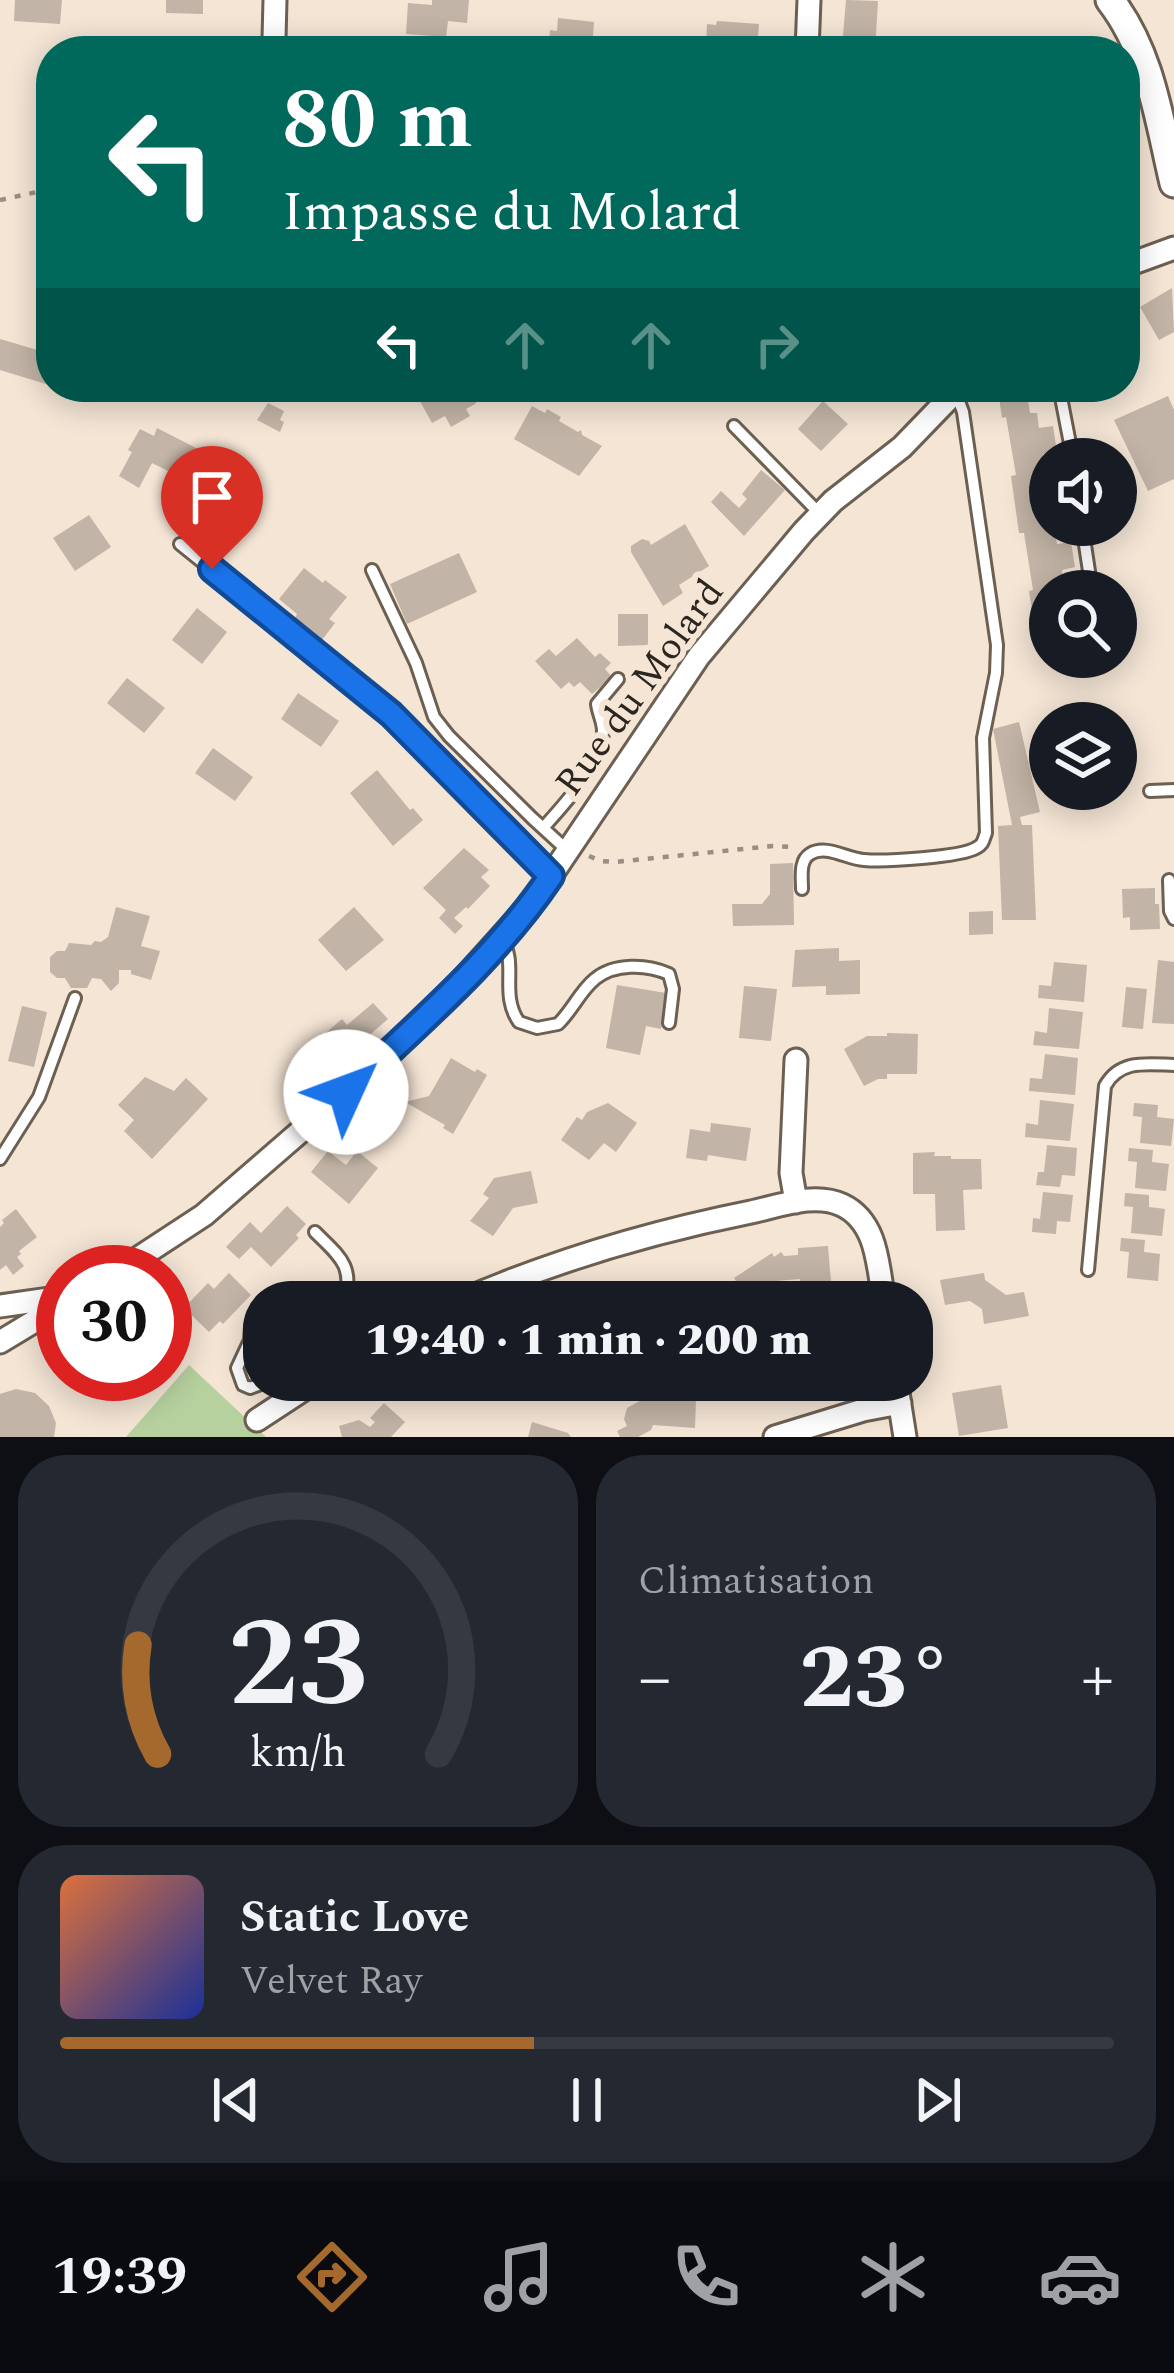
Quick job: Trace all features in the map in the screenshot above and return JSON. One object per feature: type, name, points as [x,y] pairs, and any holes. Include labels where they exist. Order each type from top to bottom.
[{"type":"street","points":[[274,0],[274,36]]},
{"type":"street","points":[[808,36],[809,0]]},
{"type":"street","points":[[1110,0],[1135,36]]},
{"type":"street","points":[[1140,49],[1174,183]]},
{"type":"street","points":[[1140,260],[1174,248]]},
{"type":"street","name":"Rue du Molard","points":[[158,1245],[204,1215],[448,996],[575,849],[699,656],[820,514],[902,447],[945,402]]},
{"type":"street","points":[[796,1060],[791,1173],[796,1202]]},
{"type":"street","points":[[507,1281],[672,1228],[826,1199],[846,1206],[865,1224],[874,1242],[880,1281]]},
{"type":"street","points":[[0,1306],[36,1301]]},
{"type":"street","points":[[0,1342],[36,1320]]},
{"type":"street","points":[[257,1420],[286,1401]]},
{"type":"street","points":[[776,1437],[880,1401]]},
{"type":"street","points":[[899,1401],[905,1437]]},
{"type":"lane","points":[[802,889],[805,857],[822,851],[858,860],[910,859],[975,849],[984,841],[983,738],[997,645],[959,402]]},
{"type":"lane","points":[[1062,402],[1068,438]]},
{"type":"lane","points":[[734,426],[820,514]]},
{"type":"lane","points":[[180,544],[391,714],[551,876]]},
{"type":"lane","points":[[372,570],[416,663],[434,717],[543,828],[575,849]]},
{"type":"lane","points":[[543,828],[578,787],[597,752],[604,734],[597,704],[618,679]]},
{"type":"lane","points":[[1150,791],[1174,790]]},
{"type":"lane","points":[[1169,880],[1174,919]]},
{"type":"lane","points":[[501,938],[508,948],[510,1008],[520,1022],[537,1028],[558,1024],[596,978],[641,967],[669,974],[673,989],[669,1023]]},
{"type":"lane","points":[[0,1159],[39,1097],[75,998]]},
{"type":"lane","points":[[1088,1270],[1105,1086],[1123,1067],[1174,1065]]},
{"type":"lane","points":[[315,1232],[345,1264],[347,1281]]},
{"type":"lane","points":[[243,1355],[237,1368],[243,1385]]},
{"type":"path","points":[[0,200],[36,192]]},
{"type":"path","points":[[575,849],[615,862],[787,845],[805,857]]},
{"type":"green space","points":[[192,1368],[266,1437],[126,1437],[158,1401],[192,1401]]},
{"type":"building","points":[[15,0],[62,0],[60,24],[14,21]]},
{"type":"building","points":[[166,0],[203,0],[203,14],[166,13]]},
{"type":"building","points":[[432,0],[469,0],[467,23],[448,21],[446,36],[406,34],[408,3],[432,5]]},
{"type":"building","points":[[846,0],[878,1],[876,36],[843,36]]},
{"type":"building","points":[[558,18],[594,22],[593,36],[549,36],[550,30],[557,31]]},
{"type":"building","points":[[717,21],[759,24],[758,36],[706,36],[707,24]]},
{"type":"building","points":[[1172,288],[1174,332],[1159,340],[1140,307]]},
{"type":"building","points":[[0,339],[36,350],[36,381],[0,370]]},
{"type":"building","points":[[1168,396],[1174,410],[1174,479],[1148,491],[1137,468],[1137,438],[1123,438],[1114,420]]},
{"type":"building","points":[[420,402],[476,402],[466,409],[470,416],[451,427],[445,416],[432,423]]},
{"type":"building","points":[[822,402],[848,424],[821,451],[798,429]]},
{"type":"building","points":[[1000,402],[1028,402],[1030,413],[1037,413],[1039,428],[1053,426],[1055,438],[1029,438],[1029,546],[1072,546],[1075,567],[1030,570],[1024,533],[1019,533],[1006,417],[1002,418]]},
{"type":"building","points":[[268,403],[284,411],[280,432],[257,420]]},
{"type":"building","points":[[532,406],[561,417],[559,421],[602,446],[579,476],[514,439]]},
{"type":"building","points":[[157,428],[198,449],[188,468],[177,462],[172,473],[152,463],[139,488],[119,476],[140,429],[154,436]]},
{"type":"building","points":[[761,470],[785,490],[744,536],[711,502],[721,491],[739,508],[747,499],[742,494]]},
{"type":"building","points":[[222,493],[252,510],[232,546],[203,528]]},
{"type":"building","points":[[89,515],[111,547],[75,571],[53,538]]},
{"type":"building","points":[[685,524],[709,566],[679,585],[683,593],[663,606],[631,546],[642,539],[651,545]]},
{"type":"building","points":[[459,553],[477,592],[407,624],[390,584]]},
{"type":"building","points":[[304,568],[347,597],[329,619],[335,623],[322,640],[279,599]]},
{"type":"building","points":[[197,608],[227,632],[202,664],[172,640]]},
{"type":"building","points":[[618,614],[648,614],[648,645],[618,646]]},
{"type":"building","points":[[577,638],[595,657],[600,653],[611,663],[605,669],[612,677],[592,694],[580,682],[574,687],[569,682],[561,689],[535,661],[549,649],[556,656]]},
{"type":"building","points":[[127,678],[165,708],[144,733],[107,703]]},
{"type":"building","points":[[298,693],[339,721],[321,747],[281,719]]},
{"type":"building","points":[[1019,722],[1029,765],[1029,810],[1040,812],[1020,817],[1022,825],[1032,825],[1036,920],[1002,920],[998,826],[1012,825],[993,729]]},
{"type":"building","points":[[213,748],[253,777],[235,801],[195,773]]},
{"type":"building","points":[[377,770],[423,820],[393,846],[350,793]]},
{"type":"building","points":[[464,848],[489,870],[481,877],[490,886],[454,918],[463,926],[455,934],[439,918],[446,910],[423,888]]},
{"type":"building","points":[[793,863],[794,925],[733,926],[732,904],[762,904],[770,894],[770,864]]},
{"type":"building","points":[[1155,888],[1160,929],[1130,930],[1130,917],[1123,918],[1122,889]]},
{"type":"building","points":[[116,907],[150,916],[141,946],[160,951],[151,980],[119,970],[119,983],[111,991],[101,979],[92,978],[87,988],[71,988],[65,978],[50,972],[50,957],[65,951],[69,943],[91,945],[108,937]]},
{"type":"building","points":[[354,907],[384,940],[346,971],[318,940]]},
{"type":"building","points":[[993,911],[993,934],[969,935],[969,912]]},
{"type":"building","points":[[839,948],[839,961],[860,960],[860,994],[826,995],[826,986],[792,987],[795,950]]},
{"type":"building","points":[[1158,960],[1174,962],[1174,1024],[1152,1023]]},
{"type":"building","points":[[1054,962],[1087,965],[1084,1002],[1038,998],[1039,985],[1051,986]]},
{"type":"building","points":[[617,985],[666,993],[661,1029],[646,1026],[640,1055],[606,1048]]},
{"type":"building","points":[[744,986],[777,989],[771,1041],[739,1038]]},
{"type":"building","points":[[1126,987],[1147,989],[1143,1029],[1122,1027]]},
{"type":"building","points":[[373,1003],[388,1019],[351,1051],[360,1061],[341,1077],[327,1061],[335,1055],[321,1037],[342,1019],[347,1025]]},
{"type":"building","points":[[22,1006],[47,1012],[34,1067],[8,1061]]},
{"type":"building","points":[[1049,1008],[1083,1012],[1079,1049],[1033,1045],[1035,1031],[1047,1033]]},
{"type":"building","points":[[918,1034],[917,1074],[887,1074],[887,1079],[864,1086],[844,1049],[867,1036]]},
{"type":"building","points":[[1045,1054],[1078,1058],[1075,1095],[1029,1091],[1030,1078],[1042,1079]]},
{"type":"building","points":[[451,1058],[487,1075],[453,1134],[405,1102],[429,1096]]},
{"type":"building","points":[[145,1077],[174,1091],[186,1078],[208,1099],[152,1159],[124,1131],[134,1120],[118,1105]]},
{"type":"building","points":[[1040,1100],[1074,1104],[1070,1141],[1025,1137],[1026,1123],[1038,1125]]},
{"type":"building","points":[[608,1103],[637,1123],[616,1152],[604,1143],[589,1160],[561,1140],[577,1117],[582,1120],[587,1112]]},
{"type":"building","points":[[1134,1103],[1158,1105],[1157,1117],[1174,1119],[1171,1146],[1140,1143],[1142,1117],[1133,1116]]},
{"type":"building","points":[[711,1123],[751,1128],[746,1161],[708,1155],[707,1161],[686,1158],[690,1129],[710,1132]]},
{"type":"building","points":[[1047,1145],[1077,1148],[1075,1176],[1062,1175],[1060,1187],[1036,1185],[1038,1172],[1044,1172]]},
{"type":"building","points":[[1129,1148],[1153,1150],[1152,1162],[1169,1164],[1166,1191],[1135,1188],[1137,1162],[1128,1161]]},
{"type":"building","points":[[328,1151],[346,1165],[357,1151],[378,1168],[349,1204],[311,1172]]},
{"type":"building","points":[[935,1152],[934,1156],[951,1159],[981,1159],[982,1189],[963,1190],[965,1230],[936,1231],[935,1194],[913,1194],[913,1153]]},
{"type":"building","points":[[531,1171],[538,1203],[513,1208],[493,1236],[470,1221],[489,1198],[483,1194],[494,1178]]},
{"type":"building","points":[[1043,1192],[1073,1195],[1070,1222],[1057,1221],[1056,1234],[1032,1232],[1033,1218],[1040,1219]]},
{"type":"building","points":[[1125,1193],[1149,1195],[1149,1207],[1165,1209],[1162,1236],[1131,1233],[1133,1207],[1124,1206]]},
{"type":"building","points":[[287,1206],[306,1224],[271,1267],[251,1247],[239,1259],[226,1247],[250,1222],[261,1233]]},
{"type":"building","points":[[16,1209],[37,1237],[19,1251],[17,1257],[24,1266],[13,1275],[6,1265],[0,1270],[0,1227]]},
{"type":"building","points":[[1121,1238],[1145,1240],[1144,1252],[1160,1254],[1158,1281],[1127,1278],[1129,1252],[1120,1251]]},
{"type":"building","points":[[828,1246],[831,1281],[734,1278],[772,1253],[774,1257],[781,1252],[798,1255],[798,1248]]},
{"type":"building","points":[[229,1273],[243,1287],[243,1303],[209,1332],[192,1316],[192,1300],[208,1283],[214,1289]]},
{"type":"building","points":[[984,1273],[985,1280],[1006,1295],[1024,1292],[1029,1316],[984,1324],[982,1309],[970,1301],[945,1305],[940,1280]]},
{"type":"building","points":[[1001,1385],[1008,1428],[959,1436],[952,1393]]},
{"type":"building","points":[[16,1389],[35,1393],[36,1401],[49,1406],[56,1423],[54,1437],[0,1437],[0,1394]]},
{"type":"building","points":[[639,1401],[696,1401],[695,1428],[653,1425],[638,1437],[620,1437],[617,1431],[627,1426],[627,1408]]},
{"type":"building","points":[[384,1403],[405,1422],[391,1437],[342,1437],[339,1426],[359,1420],[370,1427],[375,1422],[370,1418]]},
{"type":"building","points":[[532,1422],[568,1433],[571,1437],[528,1437]]},
{"type":"route","points":[[212,569],[391,714],[551,876],[518,920],[448,996],[346,1092]]}]
